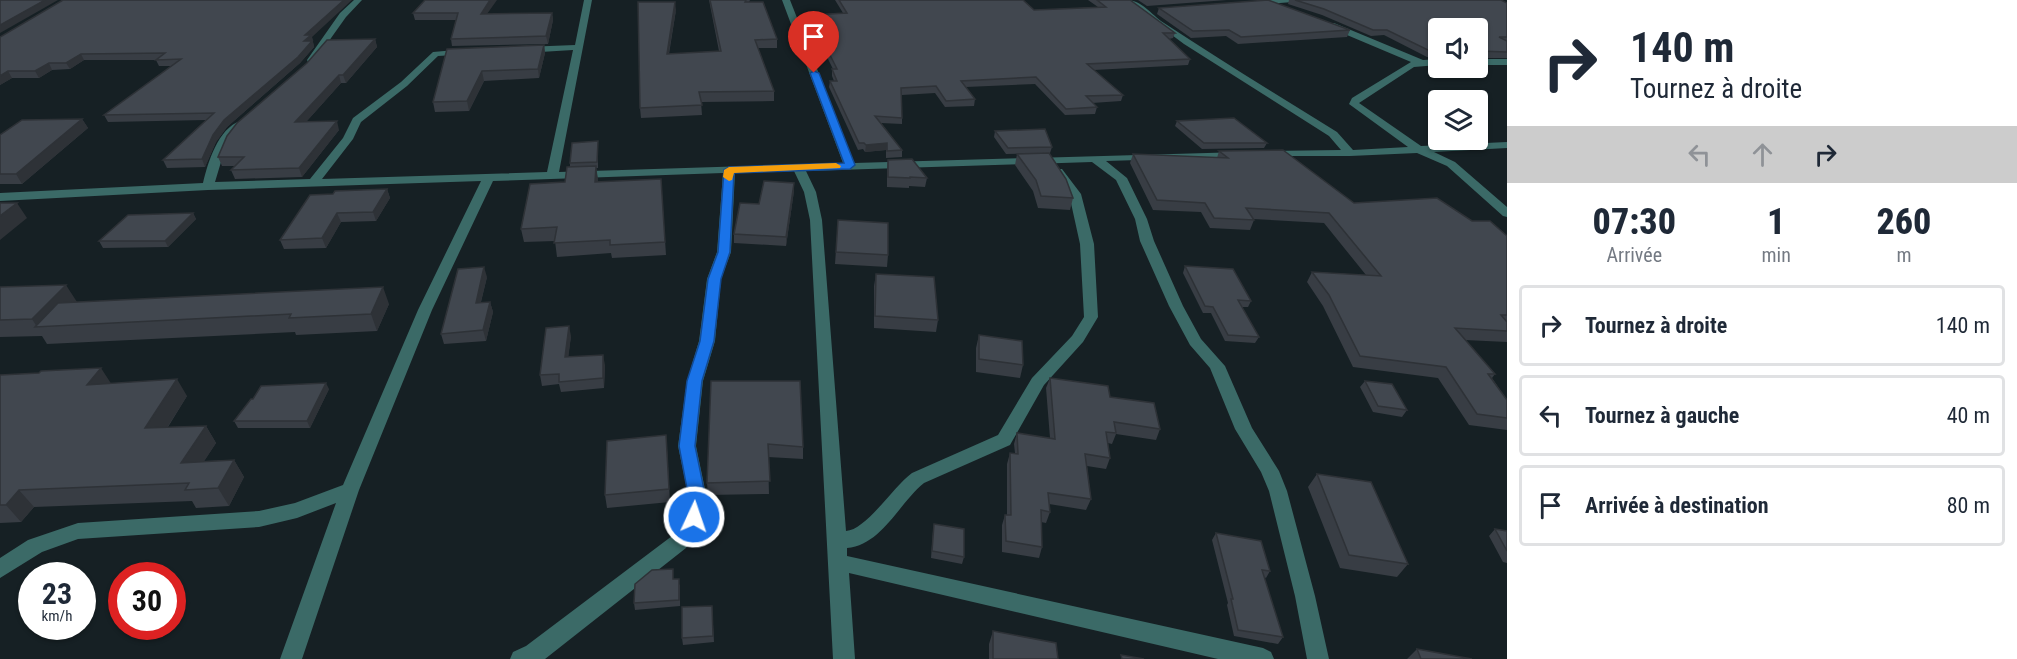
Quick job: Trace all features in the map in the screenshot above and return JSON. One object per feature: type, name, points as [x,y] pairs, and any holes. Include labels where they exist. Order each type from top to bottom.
[{"type":"street","points":[[304,69],[343,15],[358,0]]},
{"type":"street","points":[[552,176],[588,0]]},
{"type":"street","points":[[786,0],[850,165]]},
{"type":"street","points":[[1129,0],[1145,9],[1164,27],[1333,134],[1350,153]]},
{"type":"street","points":[[1246,3],[1293,0]]},
{"type":"street","points":[[1268,2],[1289,11]]},
{"type":"street","points":[[1145,9],[1157,9]]},
{"type":"street","points":[[1325,22],[1420,62]]},
{"type":"street","points":[[510,50],[578,47]]},
{"type":"street","points":[[313,183],[348,140],[357,120],[404,84],[436,54],[476,51]]},
{"type":"street","points":[[1428,62],[1408,66],[1355,100],[1354,104],[1418,149],[1451,165],[1478,185],[1507,213]]},
{"type":"street","points":[[1488,62],[1507,62]]},
{"type":"street","points":[[208,186],[216,153],[247,117]]},
{"type":"street","points":[[0,197],[208,186],[1182,154],[1350,153],[1507,145]]},
{"type":"street","points":[[837,540],[853,539],[865,534],[906,487],[918,478],[1004,440],[1038,382],[1078,339],[1090,317],[1087,244],[1075,194],[1050,158]]},
{"type":"street","points":[[1094,158],[1121,178],[1141,219],[1147,241],[1176,306],[1195,342],[1217,366],[1244,429],[1270,471],[1278,491],[1305,596],[1317,659]]},
{"type":"street","points":[[798,167],[810,192],[816,220],[844,659]]},
{"type":"street","points":[[521,659],[534,654],[679,542],[694,517],[697,494],[687,446],[695,381],[707,341],[714,279],[724,252],[729,170]]},
{"type":"street","points":[[291,659],[350,490],[425,310],[488,178]]},
{"type":"street","points":[[0,569],[35,546],[78,531],[260,519],[297,510],[350,490]]},
{"type":"street","points":[[838,562],[1263,659]]},
{"type":"building","points":[[0,0],[45,0],[0,25]]},
{"type":"building","points":[[63,0],[344,0],[305,35],[311,35],[304,41],[312,41],[298,57],[224,120],[213,135],[202,159],[163,160],[214,113],[104,115],[181,59],[156,60],[165,53],[81,54],[66,63],[49,63],[35,71],[8,71],[0,76],[0,37]]},
{"type":"building","points":[[425,0],[490,0],[481,14],[552,13],[546,36],[451,39],[458,13],[413,13]]},
{"type":"building","points":[[710,0],[763,2],[777,39],[755,40],[774,91],[699,92],[702,105],[640,108],[638,2],[675,2],[667,54],[721,51]]},
{"type":"building","points":[[839,0],[1023,0],[1034,10],[1106,7],[1097,0],[1130,0],[1175,33],[1163,33],[1190,59],[1087,64],[1123,95],[1086,96],[1097,107],[1066,109],[1036,77],[961,81],[975,99],[946,101],[936,86],[901,88],[902,118],[875,116],[902,150],[887,151],[887,143],[866,145],[859,143],[830,81],[837,81],[832,69],[837,69],[810,15],[847,13]]},
{"type":"building","points":[[1268,0],[1350,30],[1241,37],[1229,30],[1193,31],[1159,8]]},
{"type":"building","points":[[1295,0],[1501,0],[1507,3],[1507,37],[1499,37],[1507,41],[1507,52],[1488,51],[1488,18],[1428,18],[1428,50],[1387,30],[1373,30],[1324,9]]},
{"type":"building","points":[[375,39],[343,75],[339,75],[295,122],[337,121],[299,168],[231,170],[244,157],[218,157],[227,136],[237,123],[307,63],[327,40]]},
{"type":"building","points":[[544,45],[538,69],[482,71],[467,101],[433,102],[447,49]]},
{"type":"building","points":[[1234,118],[1267,143],[1204,143],[1177,121]]},
{"type":"building","points":[[82,119],[16,174],[0,174],[0,135],[22,120]]},
{"type":"building","points":[[1045,129],[1052,147],[1008,148],[995,131]]},
{"type":"building","points":[[598,141],[597,162],[570,163],[572,143]]},
{"type":"building","points":[[1283,150],[1354,203],[1437,198],[1472,221],[1490,221],[1507,236],[1507,315],[1501,315],[1507,322],[1507,331],[1455,328],[1495,374],[1488,374],[1507,400],[1507,418],[1477,414],[1446,367],[1360,356],[1329,295],[1312,272],[1381,276],[1329,213],[1246,208],[1254,220],[1214,218],[1205,203],[1157,200],[1133,154],[1228,158],[1219,151]]},
{"type":"building","points":[[1049,153],[1066,179],[1073,198],[1041,196],[1036,180],[1017,154]]},
{"type":"building","points":[[912,159],[927,178],[888,177],[888,160]]},
{"type":"building","points":[[596,166],[595,182],[661,179],[665,242],[610,245],[610,240],[554,243],[557,227],[521,229],[530,184],[565,182],[567,167]]},
{"type":"building","points":[[764,181],[794,183],[786,237],[734,234],[740,203],[759,204]]},
{"type":"building","points":[[387,189],[373,212],[337,213],[322,238],[280,240],[310,195],[333,194],[335,191]]},
{"type":"building","points":[[0,203],[17,203],[0,216]]},
{"type":"building","points":[[193,213],[165,241],[99,241],[128,215]]},
{"type":"building","points":[[838,220],[888,223],[888,255],[836,252]]},
{"type":"building","points":[[1185,266],[1233,269],[1251,301],[1238,300],[1259,337],[1228,335],[1213,307],[1205,306]]},
{"type":"building","points":[[484,267],[476,303],[490,302],[483,330],[441,334],[458,269]]},
{"type":"building","points":[[876,274],[934,277],[938,320],[875,316]]},
{"type":"building","points":[[66,285],[32,319],[0,320],[0,287]]},
{"type":"building","points":[[383,287],[371,314],[289,318],[291,314],[35,327],[58,303]]},
{"type":"building","points":[[569,326],[565,357],[603,355],[603,378],[559,382],[559,374],[540,375],[546,328]]},
{"type":"building","points":[[979,335],[1022,341],[1023,365],[979,359]]},
{"type":"building","points":[[101,368],[87,385],[177,379],[145,428],[206,426],[181,463],[234,460],[218,488],[185,490],[189,483],[19,490],[6,505],[0,505],[0,375]]},
{"type":"building","points":[[1050,378],[1108,386],[1110,397],[1154,403],[1160,429],[1114,422],[1116,433],[1106,432],[1110,458],[1085,454],[1091,499],[1048,493],[1050,512],[1041,510],[1042,547],[1006,541],[1005,515],[1011,515],[1010,453],[1018,454],[1017,433],[1055,439]]},
{"type":"building","points":[[711,381],[800,381],[803,447],[768,444],[770,481],[707,483]]},
{"type":"building","points":[[1365,381],[1392,384],[1407,410],[1378,406]]},
{"type":"building","points":[[326,383],[307,421],[234,421],[261,386]]},
{"type":"building","points":[[666,435],[669,489],[605,495],[607,441]]},
{"type":"building","points":[[1317,474],[1371,482],[1408,564],[1349,555]]},
{"type":"building","points":[[934,524],[964,529],[964,557],[932,551]]},
{"type":"building","points":[[1495,529],[1507,531],[1507,551]]},
{"type":"building","points":[[1216,533],[1261,541],[1270,571],[1262,570],[1283,637],[1238,630],[1231,599],[1233,599]]},
{"type":"building","points":[[673,569],[673,579],[679,579],[679,600],[634,603],[635,584],[652,570]]},
{"type":"building","points":[[712,606],[713,636],[682,638],[682,607]]},
{"type":"building","points":[[993,631],[1056,643],[1058,659],[993,659]]},
{"type":"building","points":[[1417,649],[1472,659],[1421,659]]},
{"type":"building","points":[[1121,655],[1144,659],[1122,659]]},
{"type":"slow traffic","points":[[729,177],[729,170],[836,166]]},
{"type":"route","points":[[694,517],[697,494],[687,446],[695,381],[707,341],[714,279],[724,252],[729,170],[850,165],[814,73]]}]
